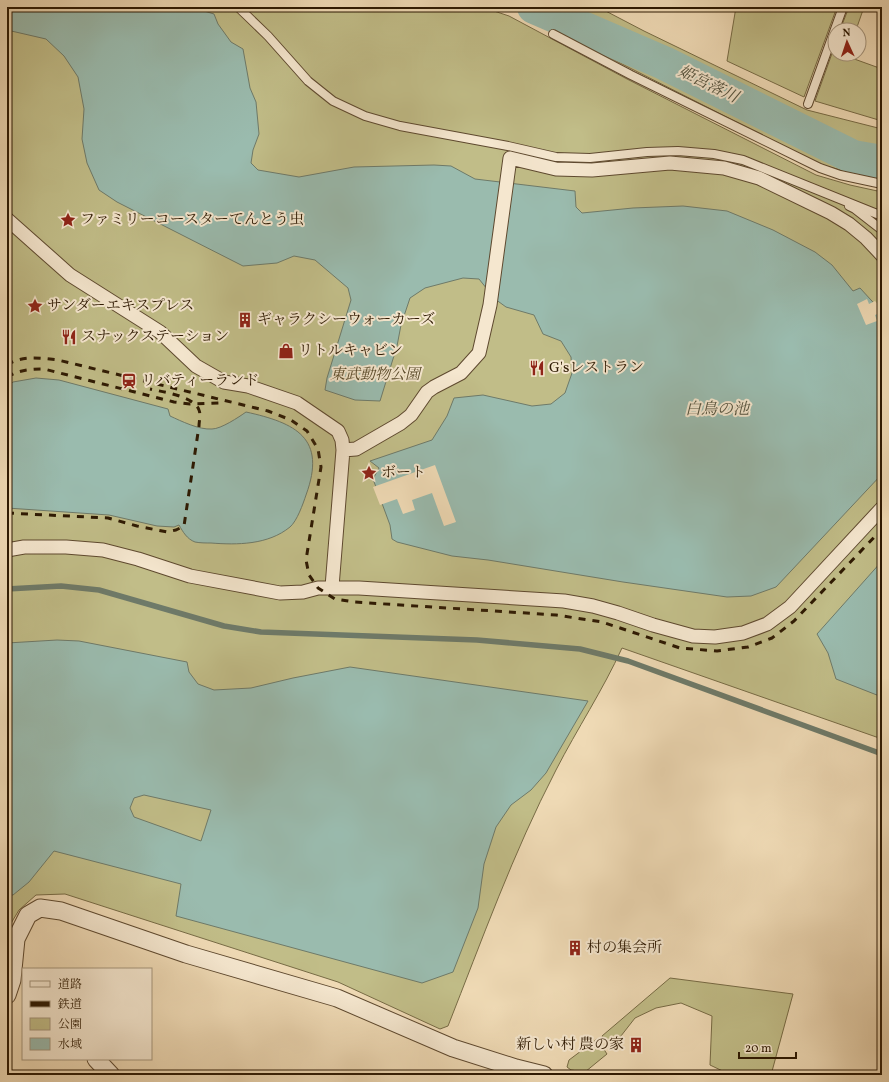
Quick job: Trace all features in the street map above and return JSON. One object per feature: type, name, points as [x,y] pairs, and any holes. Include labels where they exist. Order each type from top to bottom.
[{"type":"street","points":[[343,450],[356,449],[401,424],[411,415],[427,392],[461,373],[479,353],[490,305],[510,158],[556,169],[592,170],[670,163],[724,168],[759,178],[831,213],[849,224],[866,238],[882,255]]},
{"type":"street","points":[[7,219],[70,275],[160,332],[196,366],[224,382],[248,386],[297,403],[338,431],[342,440],[343,450],[332,587]]},
{"type":"street","points":[[7,550],[24,547],[66,547],[103,550],[138,559],[190,576],[280,593],[303,592],[318,588],[332,587],[564,601],[593,606],[693,636],[715,637],[743,633],[767,624],[790,607],[882,508]]},
{"type":"street","points":[[12,985],[16,939],[28,915],[40,908],[62,911],[186,954],[337,998],[453,1048],[516,1068],[544,1075]]},
{"type":"street","points":[[97,1060],[111,1075]]},
{"type":"lane","points":[[238,7],[268,36],[308,82],[333,101],[365,116],[400,126],[508,146],[556,157],[590,158],[647,152],[678,151],[714,154],[743,160],[882,216]]},
{"type":"lane","points":[[808,104],[843,7]]},
{"type":"lane","points":[[554,34],[631,75],[820,168],[840,175],[882,184]]},
{"type":"lane","points":[[820,192],[855,209],[882,230]]},
{"type":"green space","name":"東武動物公園","points":[[7,7],[482,7],[509,16],[627,79],[816,175],[850,185],[882,192],[882,739],[622,648],[607,679],[540,801],[512,865],[448,1026],[440,1029],[338,982],[65,894],[36,895],[19,910],[7,930]]},
{"type":"green space","points":[[575,7],[598,7],[807,110],[882,129],[882,150],[844,141],[685,61],[572,13]]},
{"type":"green space","points":[[736,7],[837,7],[832,22],[827,22],[827,34],[804,97],[727,61]]},
{"type":"green space","points":[[849,7],[864,7],[859,22],[843,22]]},
{"type":"green space","points":[[565,26],[696,89],[809,147],[845,162],[882,171],[882,180],[821,165],[561,33]]},
{"type":"green space","points":[[829,62],[863,62],[882,69],[882,121],[815,101]]},
{"type":"green space","points":[[670,978],[793,994],[771,1075],[731,1075],[710,1065],[712,1016],[681,1003],[656,1008],[635,1018],[610,1050],[602,1036]]},
{"type":"green space","points":[[597,1039],[607,1054],[585,1072],[571,1070],[567,1067],[569,1060]]},
{"type":"water","name":"白鳥の池","points":[[7,7],[191,7],[214,14],[218,24],[231,42],[243,49],[250,88],[256,102],[259,134],[253,150],[251,163],[258,170],[299,177],[354,167],[451,166],[475,179],[575,191],[576,207],[582,213],[633,208],[683,206],[727,211],[773,230],[815,252],[832,265],[853,291],[860,288],[882,312],[882,474],[776,587],[751,596],[727,597],[488,560],[452,556],[397,542],[392,539],[390,525],[373,479],[379,468],[370,461],[432,440],[447,416],[454,398],[483,395],[532,406],[551,404],[565,393],[572,373],[571,357],[561,341],[543,334],[534,315],[506,307],[495,299],[479,279],[463,278],[425,288],[410,298],[380,401],[355,400],[325,390],[327,378],[351,300],[348,288],[315,260],[294,256],[277,263],[243,266],[117,202],[99,190],[87,163],[82,139],[84,109],[78,77],[64,56],[46,39],[7,30]]},
{"type":"water","points":[[36,378],[59,380],[168,409],[170,416],[190,425],[207,429],[220,427],[246,412],[264,416],[292,428],[303,436],[309,447],[313,460],[312,476],[305,499],[297,517],[290,527],[272,537],[242,544],[221,544],[192,541],[187,537],[179,525],[174,527],[157,526],[109,515],[7,508],[7,387],[13,382]]},
{"type":"water","points":[[882,561],[882,697],[836,679],[828,653],[817,634]]},
{"type":"water","points":[[57,640],[79,641],[187,662],[189,672],[198,684],[214,690],[251,688],[350,667],[588,701],[546,773],[531,790],[511,805],[496,827],[484,864],[478,908],[453,972],[422,983],[176,916],[181,884],[54,851],[29,882],[13,895],[7,895],[7,643]],"holes":[[[144,795],[211,810],[201,841],[134,817],[130,808],[134,798]]]},
{"type":"pier","points":[[867,299],[869,304],[875,301],[882,309],[882,312],[875,315],[877,321],[866,325],[857,304]]},
{"type":"pier","points":[[435,465],[456,522],[444,526],[432,493],[412,500],[415,510],[403,514],[397,499],[380,505],[373,487]]},
{"type":"waterway","name":"姫宮落川","points":[[534,7],[664,63],[853,157],[882,162]]},
{"type":"waterway","points":[[7,589],[61,586],[99,590],[224,626],[261,632],[477,640],[580,649],[628,661],[882,754]]},
{"type":"railway","points":[[7,365],[25,358],[58,360],[268,411],[291,420],[307,431],[318,449],[321,467],[306,560],[309,575],[318,588],[335,599],[354,602],[556,615],[602,622],[680,648],[717,651],[748,647],[772,638],[794,621],[882,529]]},
{"type":"railway","points":[[7,377],[25,370],[44,369],[174,402],[190,404],[221,403]]},
{"type":"railway","points":[[7,513],[108,518],[167,532],[184,526],[200,412],[196,405],[185,398],[150,389]]},
{"type":"place","name":"ファミリーコースターてんとう虫","points":[[68,220]]},
{"type":"place","name":"サンダーエキスプレス","points":[[35,306]]},
{"type":"place","name":"ギャラクシーウォーカーズ","points":[[245,320]]},
{"type":"place","name":"スナックステーション","points":[[69,337]]},
{"type":"place","name":"リトルキャビン","points":[[286,351]]},
{"type":"place","name":"G'sレストラン","points":[[537,368]]},
{"type":"place","name":"リバティーランド","points":[[129,381]]},
{"type":"place","name":"ボート","points":[[369,473]]},
{"type":"place","name":"村の集会所","points":[[575,948]]},
{"type":"place","name":"新しい村 農の家","points":[[636,1045]]}]
